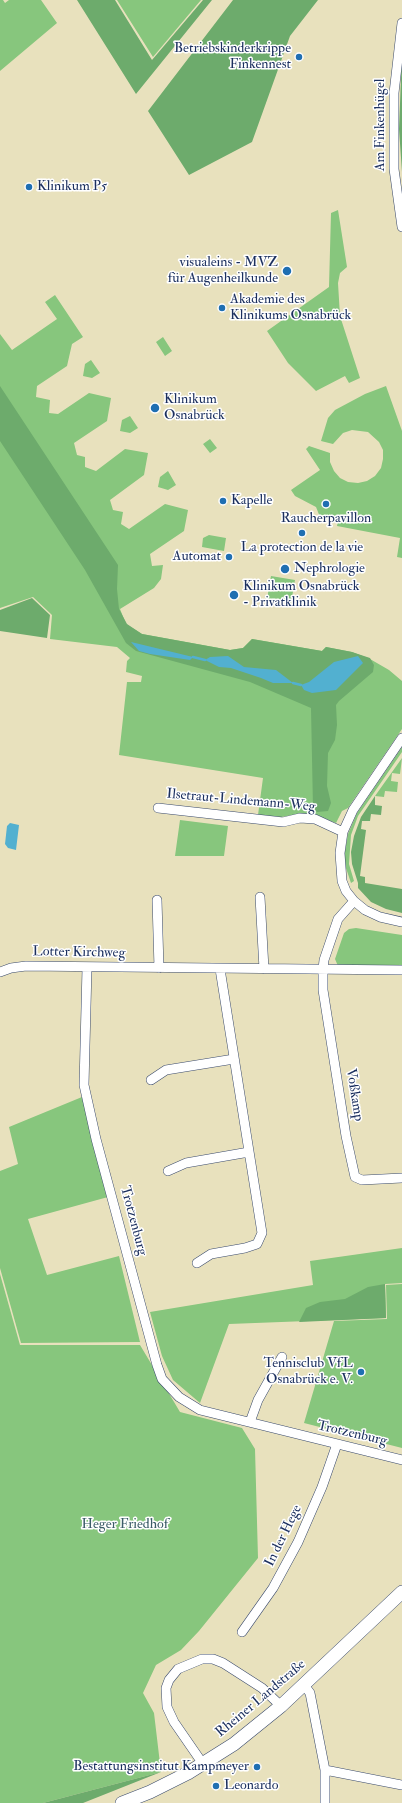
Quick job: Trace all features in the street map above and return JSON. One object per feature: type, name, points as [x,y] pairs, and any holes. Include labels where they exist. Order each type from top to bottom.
[{"type":"street","name":"Am Finkenhügel","points":[[402,23],[394,79],[394,146],[397,198],[402,227]]},
{"type":"street","points":[[402,738],[353,810],[343,832],[340,854],[340,868],[346,891],[354,901],[365,910],[380,917],[402,922]]},
{"type":"street","name":"Ilsetraut-Lindemann-Weg","points":[[158,808],[283,822],[300,818],[315,819],[343,832]]},
{"type":"street","points":[[260,897],[264,969]]},
{"type":"street","points":[[157,900],[159,968]]},
{"type":"street","points":[[323,970],[324,960],[338,919],[354,901]]},
{"type":"street","name":"Lotter Kirchweg","points":[[0,972],[21,966],[87,968],[402,970]]},
{"type":"street","name":"Trotzenburg","points":[[87,968],[84,1085],[96,1139],[162,1379],[179,1397],[200,1410],[402,1460]]},
{"type":"street","points":[[197,1263],[211,1254],[246,1248],[257,1244],[262,1232],[220,969]]},
{"type":"street","name":"Voßkamp","points":[[323,970],[323,990],[352,1172],[355,1177],[362,1180],[402,1178]]},
{"type":"street","points":[[151,1080],[166,1070],[234,1059]]},
{"type":"street","points":[[168,1171],[186,1163],[249,1152]]},
{"type":"street","points":[[250,1422],[258,1400],[282,1357]]},
{"type":"street","name":"In der Hege","points":[[242,1632],[273,1588],[298,1542],[322,1488],[337,1444]]},
{"type":"street","name":"Rheiner Landstraße","points":[[122,1803],[150,1792],[203,1764],[234,1744],[281,1706],[402,1592]]},
{"type":"street","points":[[203,1764],[174,1722],[167,1707],[166,1688],[169,1680],[178,1669],[202,1659],[213,1659],[223,1663],[262,1688],[281,1706]]},
{"type":"street","points":[[304,1685],[310,1693],[325,1770],[326,1803]]},
{"type":"street","points":[[325,1770],[402,1785]]},
{"type":"green space","points":[[0,0],[3,0],[5,3],[9,0],[41,0],[57,23],[0,71]]},
{"type":"green space","points":[[77,0],[115,0],[152,60],[203,0],[212,0],[136,94]]},
{"type":"green space","points":[[117,0],[201,0],[153,57]]},
{"type":"green space","points":[[233,0],[318,0],[290,36],[252,142],[189,175],[148,111]]},
{"type":"green space","points":[[402,53],[402,172],[399,129]]},
{"type":"green space","points":[[338,210],[347,267],[340,273],[338,283],[340,316],[360,378],[349,383],[345,376],[316,391],[288,363],[267,331],[329,287],[331,213]]},
{"type":"green space","points":[[55,295],[83,337],[72,344],[67,366],[37,386],[36,397],[50,400],[49,413],[58,414],[89,393],[111,398],[107,421],[74,443],[77,455],[85,457],[85,467],[96,471],[125,449],[148,453],[144,475],[110,500],[113,510],[123,512],[121,524],[129,529],[165,504],[188,510],[184,531],[150,554],[152,566],[163,565],[161,579],[154,588],[120,609],[126,624],[142,634],[230,650],[243,648],[252,639],[322,651],[326,647],[352,652],[370,659],[389,670],[402,681],[402,729],[348,808],[342,811],[336,823],[313,814],[299,814],[281,817],[258,815],[263,778],[119,755],[127,682],[141,682],[142,676],[126,672],[127,661],[130,658],[117,647],[50,639],[52,615],[33,597],[0,608],[0,334],[12,350],[57,319],[45,302]]},
{"type":"green space","points":[[163,337],[172,351],[165,356],[156,342]]},
{"type":"green space","points":[[91,360],[100,373],[92,378],[83,376],[85,364]]},
{"type":"green space","points":[[0,386],[118,565],[117,589],[119,609],[127,624],[142,634],[230,650],[243,648],[252,639],[322,651],[326,647],[352,652],[370,658],[374,665],[373,672],[336,705],[337,725],[335,740],[328,753],[327,786],[331,803],[328,811],[317,812],[313,808],[311,708],[250,682],[136,651],[126,643],[85,570],[0,441]]},
{"type":"green space","points":[[386,386],[402,431],[402,558],[397,557],[400,538],[337,526],[338,521],[320,517],[316,507],[295,496],[291,490],[320,470],[306,449],[309,446],[330,453],[330,462],[334,471],[340,478],[348,482],[358,483],[367,481],[375,476],[381,468],[383,450],[379,442],[368,432],[352,430],[343,433],[333,444],[321,441],[328,418],[335,410],[365,394]]},
{"type":"green space","points":[[130,416],[138,428],[130,433],[120,431],[122,420]]},
{"type":"green space","points":[[210,439],[217,448],[210,453],[203,444]]},
{"type":"green space","points":[[168,471],[176,485],[168,490],[158,487],[160,477]]},
{"type":"green space","points":[[209,535],[226,538],[224,551],[202,547],[203,538]]},
{"type":"green space","points":[[271,576],[295,580],[291,603],[267,599]]},
{"type":"green space","points":[[32,598],[50,615],[47,638],[0,631],[0,610]]},
{"type":"green space","points":[[402,747],[402,752],[358,816],[351,835],[349,864],[354,881],[351,883],[345,865],[345,851],[348,834],[357,813]]},
{"type":"green space","points":[[402,758],[400,774],[392,773],[391,781],[398,782],[397,792],[385,791],[384,797],[375,796]]},
{"type":"green space","points":[[375,796],[375,805],[382,806],[381,815],[371,814],[370,821],[362,821],[361,829],[366,830],[360,876],[365,877],[365,883],[402,889],[402,913],[386,909],[371,902],[358,888],[358,883],[352,864],[351,852],[354,836],[361,817]]},
{"type":"green space","points":[[180,820],[228,826],[224,856],[175,856]]},
{"type":"green space","points":[[356,928],[402,935],[402,966],[338,966],[335,959],[344,933],[349,929]]},
{"type":"green space","points":[[82,1097],[108,1197],[28,1219],[47,1275],[119,1256],[140,1342],[21,1343],[0,1268],[0,1171],[18,1164],[9,1127]]},
{"type":"green space","points":[[402,1248],[402,1283],[385,1284],[386,1318],[229,1324],[200,1403],[173,1380],[162,1356],[150,1312],[313,1285],[310,1261]]},
{"type":"green space","name":"Heger Friedhof","points":[[0,1274],[20,1345],[140,1345],[180,1412],[242,1428],[255,1449],[258,1558],[199,1631],[181,1650],[156,1665],[143,1693],[154,1713],[161,1772],[43,1803],[0,1803]]},
{"type":"green space","points":[[385,1284],[386,1318],[299,1322],[306,1308],[320,1302],[345,1299],[368,1287]]},
{"type":"green space","name":"Tennisclub VfL Osnabrück e. V.","points":[[402,1284],[402,1448],[304,1423],[334,1321],[387,1319],[386,1285]]},
{"type":"green space","points":[[161,1772],[83,1803],[43,1803]]},
{"type":"water","points":[[131,642],[193,657],[190,660],[150,654],[139,651]]},
{"type":"water","points":[[228,656],[244,667],[276,670],[293,683],[273,683],[231,668],[219,667],[205,660],[210,657]]},
{"type":"water","points":[[358,656],[363,663],[336,690],[312,693],[304,690],[301,685],[309,682],[334,662]]},
{"type":"water","points":[[10,823],[19,825],[16,850],[8,848],[5,844],[7,826]]},
{"type":"waterway","points":[[193,657],[205,660]]},
{"type":"waterway","points":[[293,683],[301,685]]},
{"type":"place","name":"Betriebskinderkrippe Finkennest","points":[[299,57]]},
{"type":"place","name":"Klinikum P5","points":[[29,187]]},
{"type":"place","name":"visualeins - MVZ für Augenheilkunde","points":[[287,271]]},
{"type":"place","name":"Akademie des Klinikums Osnabrück","points":[[222,308]]},
{"type":"place","name":"Klinikum Osnabrück","points":[[155,408]]},
{"type":"place","name":"Kapelle","points":[[223,501]]},
{"type":"place","name":"Raucherpavillon","points":[[326,504]]},
{"type":"place","name":"La protection de la vie","points":[[302,533]]},
{"type":"place","name":"Automat","points":[[229,557]]},
{"type":"place","name":"Nephrologie","points":[[285,569]]},
{"type":"place","name":"Klinikum Osnabrück - Privatklinik","points":[[234,595]]},
{"type":"place","name":"Tennisclub VfL Osnabrück e. V.","points":[[361,1372]]},
{"type":"place","name":"Bestattungsinstitut Kampmeyer","points":[[257,1767]]},
{"type":"place","name":"Leonardo","points":[[216,1786]]}]
